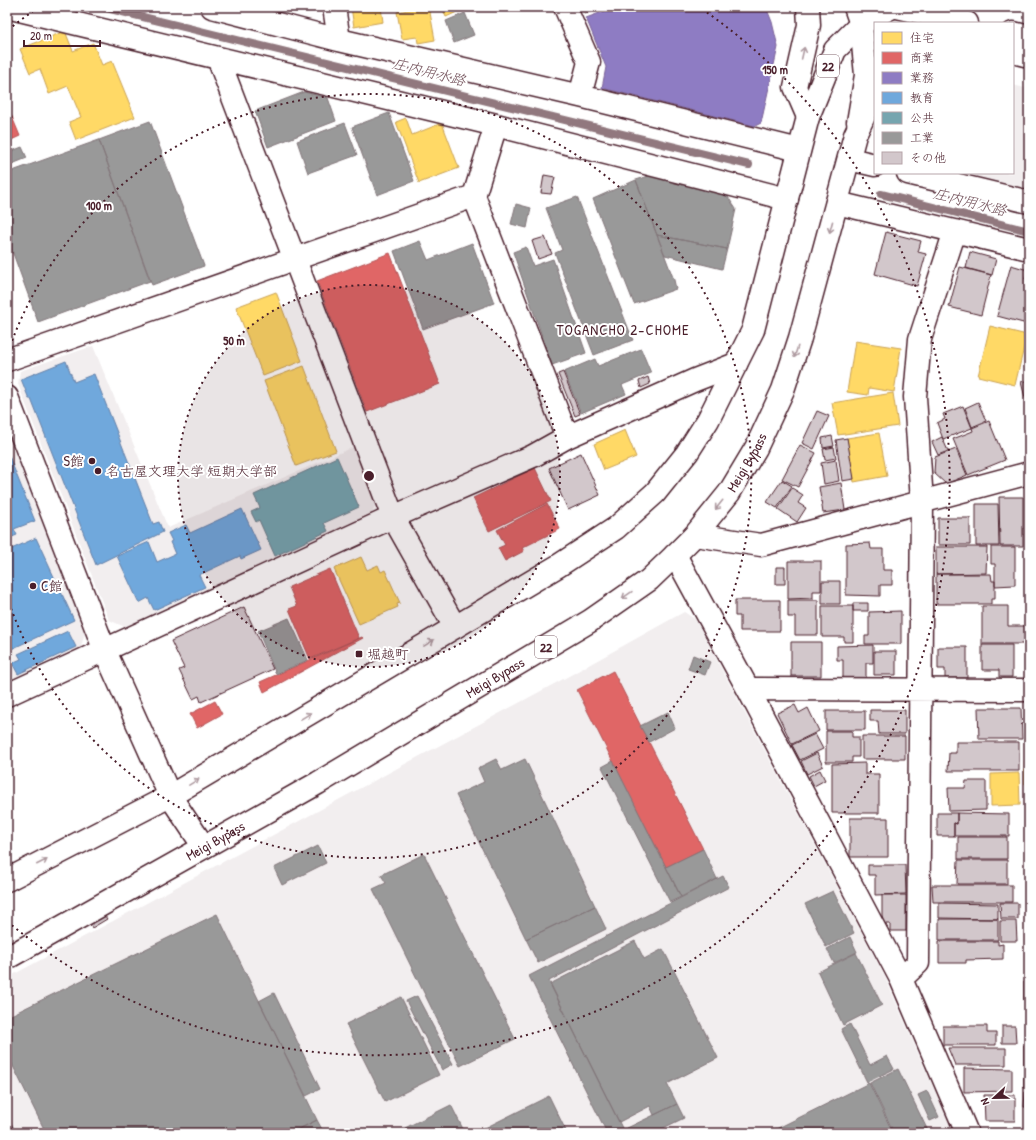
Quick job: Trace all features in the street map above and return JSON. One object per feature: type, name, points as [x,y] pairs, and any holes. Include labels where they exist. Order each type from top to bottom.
[{"type":"main road","points":[[7,7],[496,125],[787,199]]},
{"type":"main road","points":[[212,7],[339,40],[580,96],[799,150]]},
{"type":"main road","points":[[334,7],[339,40]]},
{"type":"main road","points":[[565,7],[590,62],[580,96]]},
{"type":"main road","points":[[808,7],[809,25],[795,87],[808,117]]},
{"type":"main road","name":"22","points":[[7,880],[170,796],[558,566],[616,528],[655,493],[687,453],[708,420],[753,330],[808,117],[835,50],[858,16],[892,7]]},
{"type":"main road","points":[[897,7],[963,22]]},
{"type":"main road","points":[[855,135],[866,75],[858,16]]},
{"type":"main road","points":[[1014,33],[1029,38]]},
{"type":"main road","points":[[1014,52],[1029,56]]},
{"type":"main road","points":[[218,58],[393,517],[455,627]]},
{"type":"main road","name":"22","points":[[855,135],[874,95]]},
{"type":"main road","points":[[496,125],[474,196],[567,437]]},
{"type":"main road","name":"Meigi Bypass","points":[[7,958],[318,783],[590,621],[649,580],[675,555],[695,535],[729,493],[756,448],[783,390],[800,338],[855,135]]},
{"type":"main road","points":[[849,159],[874,165]]},
{"type":"main road","points":[[912,174],[1029,202]]},
{"type":"main road","points":[[7,360],[474,196]]},
{"type":"main road","points":[[837,203],[1029,249]]},
{"type":"main road","points":[[901,979],[918,963],[922,502],[915,397],[920,339],[955,231]]},
{"type":"main road","points":[[7,695],[393,517],[533,456],[567,437],[695,380],[736,364]]},
{"type":"main road","points":[[7,397],[105,651],[170,796],[204,847]]},
{"type":"main road","points":[[695,535],[761,545],[1029,473]]},
{"type":"main road","points":[[675,555],[748,689],[901,979],[967,1133]]},
{"type":"main road","points":[[748,689],[1029,690]]},
{"type":"shaded area","points":[[1014,85],[1029,89],[1029,194],[949,174],[1014,174]]},
{"type":"shaded area","name":"名古屋文理大学 短期大学部","points":[[93,346],[168,528],[356,446],[377,497],[372,514],[125,627],[109,620],[18,384],[20,371]]},
{"type":"shaded area","points":[[7,434],[85,632],[81,647],[7,682]]},
{"type":"shaded area","points":[[684,612],[695,619],[885,977],[954,1133],[7,1133],[7,978],[567,677]]},
{"type":"building: 住宅","points":[[351,7],[381,7],[383,22],[354,27]]},
{"type":"building: 住宅","points":[[429,7],[435,40],[418,43],[417,37],[402,39],[397,12]]},
{"type":"building: 住宅","points":[[442,7],[454,7],[457,12],[446,17]]},
{"type":"building: 住宅","points":[[456,7],[469,7],[458,12]]},
{"type":"building: 住宅","points":[[65,31],[73,51],[93,43],[102,65],[112,61],[135,117],[76,140],[69,122],[81,117],[68,86],[49,94],[40,69],[30,73],[20,49]]},
{"type":"building: 住宅","points":[[406,118],[412,135],[442,123],[459,168],[419,183],[396,122]]},
{"type":"building: 住宅","points":[[276,292],[302,361],[263,376],[236,307]]},
{"type":"building: 住宅","points":[[990,326],[1027,335],[1015,385],[978,376]]},
{"type":"building: 住宅","points":[[855,341],[901,348],[894,392],[869,388],[868,395],[847,392]]},
{"type":"building: 住宅","points":[[304,366],[336,451],[296,466],[264,381]]},
{"type":"building: 住宅","points":[[893,393],[898,426],[838,435],[832,403]]},
{"type":"building: 住宅","points":[[625,430],[636,457],[604,470],[594,444]]},
{"type":"building: 住宅","points":[[879,433],[887,476],[854,482],[847,438]]},
{"type":"building: 住宅","points":[[361,557],[367,570],[378,565],[381,572],[385,570],[400,603],[397,604],[398,607],[359,624],[334,569]]},
{"type":"building: 住宅","points":[[1026,726],[1029,726],[1029,741],[1026,741]]},
{"type":"building: 住宅","points":[[1025,761],[1029,761],[1029,784],[1025,784]]},
{"type":"building: 住宅","points":[[1019,773],[1020,805],[991,806],[991,774]]},
{"type":"building: 住宅","points":[[1027,785],[1029,785],[1029,811],[1027,811]]},
{"type":"building: 商業","points":[[7,105],[20,136],[7,142]]},
{"type":"building: 商業","points":[[390,253],[440,384],[367,412],[317,281]]},
{"type":"building: 商業","points":[[535,468],[551,501],[489,531],[473,498]]},
{"type":"building: 商業","points":[[547,504],[560,529],[522,548],[524,551],[505,561],[498,548],[505,545],[497,530]]},
{"type":"building: 商業","points":[[330,569],[359,638],[310,659],[289,609],[297,606],[289,587]]},
{"type":"building: 商業","points":[[362,637],[363,638],[264,692],[260,682]]},
{"type":"building: 商業","points":[[613,671],[703,849],[666,867],[577,690]]},
{"type":"building: 商業","points":[[215,701],[222,714],[197,728],[190,714]]},
{"type":"building: 業務","points":[[616,7],[766,7],[772,22],[778,47],[761,123],[755,126],[602,88],[606,67],[586,18]]},
{"type":"building: 教育","name":"S館","points":[[66,361],[74,382],[94,374],[153,524],[159,522],[163,532],[96,565],[31,399],[29,399],[21,379]]},
{"type":"building: 教育","points":[[7,451],[35,521],[14,529],[17,535],[7,539]]},
{"type":"building: 教育","points":[[242,509],[261,550],[241,559],[240,556],[199,575],[205,587],[154,610],[148,598],[139,603],[117,556],[149,542],[157,562],[175,554],[170,542],[172,541],[168,533],[186,525],[190,533]]},
{"type":"building: 教育","name":"C館","points":[[36,538],[74,620],[7,651],[7,551]]},
{"type":"building: 教育","points":[[68,631],[76,647],[18,674],[12,663],[21,659],[18,654]]},
{"type":"building: 公共","points":[[337,457],[359,507],[324,523],[328,531],[275,556],[259,520],[256,522],[251,512],[260,508],[254,495]]},
{"type":"building: 工業","points":[[465,13],[474,35],[454,43],[446,21]]},
{"type":"building: 工業","points":[[304,92],[328,98],[336,121],[268,147],[255,111]]},
{"type":"building: 工業","points":[[389,113],[414,181],[377,195],[352,127]]},
{"type":"building: 工業","points":[[150,121],[204,266],[152,285],[99,140]]},
{"type":"building: 工業","points":[[345,123],[357,155],[308,173],[297,141]]},
{"type":"building: 工業","points":[[99,140],[150,281],[38,322],[7,237],[7,173]]},
{"type":"building: 工業","points":[[22,147],[27,158],[7,166],[7,153]]},
{"type":"building: 工業","points":[[652,175],[726,194],[736,209],[727,249],[657,235],[636,180]]},
{"type":"building: 工業","points":[[636,180],[674,280],[676,289],[634,304],[593,199]]},
{"type":"building: 工業","points":[[577,197],[633,340],[594,355],[555,253],[562,250],[546,208]]},
{"type":"building: 工業","points":[[516,204],[531,208],[527,228],[511,224]]},
{"type":"building: 工業","points":[[657,235],[727,249],[722,269],[665,255]]},
{"type":"building: 工業","points":[[420,241],[428,260],[472,243],[494,303],[423,329],[394,251]]},
{"type":"building: 工業","points":[[526,247],[533,266],[553,259],[586,353],[552,365],[513,252]]},
{"type":"building: 工業","points":[[641,349],[651,373],[622,385],[626,394],[581,413],[564,372],[595,359],[598,366]]},
{"type":"building: 工業","points":[[289,618],[308,660],[276,674],[258,631]]},
{"type":"building: 工業","points":[[693,655],[710,662],[705,675],[688,669]]},
{"type":"building: 工業","points":[[668,712],[675,728],[649,742],[640,726]]},
{"type":"building: 工業","points":[[496,759],[502,770],[525,759],[595,906],[526,939],[456,795],[484,782],[478,768]]},
{"type":"building: 工業","points":[[613,761],[681,897],[670,902],[602,767]]},
{"type":"building: 工業","points":[[318,846],[326,863],[282,885],[274,868]]},
{"type":"building: 工業","points":[[703,849],[717,879],[681,897],[666,867]]},
{"type":"building: 工業","points":[[424,854],[515,1039],[460,1066],[373,889],[386,883],[381,875]]},
{"type":"building: 工業","points":[[723,876],[729,887],[549,981],[623,1130],[677,1104],[684,1118],[653,1133],[607,1133],[529,976]]},
{"type":"building: 工業","points":[[833,891],[854,933],[826,947],[805,904]]},
{"type":"building: 工業","points":[[595,906],[606,929],[538,963],[526,939]]},
{"type":"building: 工業","points":[[217,914],[317,1120],[291,1133],[46,1133],[7,1054],[7,1017]]},
{"type":"building: 工業","points":[[850,937],[857,952],[834,963],[827,949]]},
{"type":"building: 工業","points":[[635,941],[644,959],[663,949],[718,1058],[667,1084],[677,1104],[654,1115],[650,1106],[619,1122],[550,984]]},
{"type":"building: 工業","points":[[856,953],[882,1005],[843,1025],[818,972]]},
{"type":"building: 工業","points":[[274,993],[320,1089],[306,1096],[259,1001]]},
{"type":"building: 工業","points":[[417,996],[453,1064],[442,1070],[406,1001]]},
{"type":"building: 工業","points":[[401,997],[439,1075],[385,1102],[346,1024]]},
{"type":"building: 工業","points":[[850,1024],[870,1065],[887,1056],[894,1069],[867,1082],[841,1029]]},
{"type":"building: 工業","points":[[898,1069],[929,1133],[894,1133],[870,1083]]},
{"type":"building: 工業","points":[[869,1083],[893,1133],[768,1133]]},
{"type":"building: 工業","points":[[927,1091],[939,1117],[930,1121],[918,1095]]},
{"type":"building: 工業","points":[[549,1096],[567,1133],[475,1133]]},
{"type":"building: 工業","points":[[451,1105],[465,1133],[408,1133],[405,1128]]},
{"type":"building: 工業","points":[[7,1115],[16,1133],[7,1133]]},
{"type":"building: 工業","points":[[317,1120],[324,1133],[291,1133]]},
{"type":"building: その他","points":[[582,7],[599,7],[600,8],[585,14]]},
{"type":"building: その他","points":[[544,175],[555,177],[551,194],[541,193]]},
{"type":"building: その他","points":[[886,232],[921,241],[918,252],[926,254],[917,286],[875,274]]},
{"type":"building: その他","points":[[545,237],[552,254],[538,259],[532,241]]},
{"type":"building: その他","points":[[970,252],[996,259],[992,275],[966,268]]},
{"type":"building: その他","points":[[1011,265],[1028,270],[1025,279],[1029,280],[1029,318],[1027,324],[997,316]]},
{"type":"building: その他","points":[[960,267],[991,275],[981,315],[949,307]]},
{"type":"building: その他","points":[[563,372],[580,414],[575,416],[558,374]]},
{"type":"building: その他","points":[[648,377],[650,384],[641,388],[639,381]]},
{"type":"building: その他","points":[[1029,380],[1029,413],[1021,382]]},
{"type":"building: その他","points":[[978,402],[986,421],[972,427],[965,408]]},
{"type":"building: その他","points":[[963,406],[972,428],[943,439],[937,423],[945,419],[943,414]]},
{"type":"building: その他","points":[[817,411],[829,416],[814,449],[802,443]]},
{"type":"building: その他","points":[[989,421],[1005,460],[968,475],[953,439],[973,431],[972,428]]},
{"type":"building: その他","points":[[832,436],[834,446],[823,448],[822,438]]},
{"type":"building: その他","points":[[942,437],[948,451],[938,455],[932,442]]},
{"type":"building: その他","points":[[847,438],[854,479],[842,481],[836,440]]},
{"type":"building: その他","points":[[800,445],[816,453],[798,487],[782,479]]},
{"type":"building: その他","points":[[834,447],[836,458],[825,460],[823,449]]},
{"type":"building: その他","points":[[956,449],[967,475],[946,484],[934,473],[935,457]]},
{"type":"building: その他","points":[[581,453],[600,495],[568,510],[549,468]]},
{"type":"building: その他","points":[[836,460],[839,481],[824,484],[821,463]]},
{"type":"building: その他","points":[[782,480],[792,486],[777,508],[767,502]]},
{"type":"building: その他","points":[[841,483],[845,510],[823,513],[819,487]]},
{"type":"building: その他","points":[[792,488],[803,495],[798,503],[806,508],[797,522],[778,509]]},
{"type":"building: その他","points":[[999,497],[1023,497],[1023,546],[1000,546]]},
{"type":"building: その他","points":[[976,504],[998,504],[999,546],[976,546]]},
{"type":"building: その他","points":[[938,518],[970,518],[970,545],[938,545]]},
{"type":"building: その他","points":[[1027,519],[1029,519],[1029,552],[1027,552]]},
{"type":"building: その他","points":[[870,543],[871,549],[883,549],[883,570],[892,570],[892,585],[880,585],[880,596],[846,595],[846,544]]},
{"type":"building: その他","points":[[936,547],[987,547],[986,573],[936,574]]},
{"type":"building: その他","points":[[991,547],[1015,547],[1015,585],[995,586],[995,564],[991,564]]},
{"type":"building: その他","points":[[788,561],[821,561],[821,591],[813,591],[813,598],[788,599]]},
{"type":"building: その他","points":[[776,567],[785,567],[785,584],[776,584]]},
{"type":"building: その他","points":[[936,574],[991,574],[992,581],[995,581],[995,599],[991,599],[991,604],[936,604]]},
{"type":"building: その他","points":[[822,581],[840,581],[840,604],[822,604]]},
{"type":"building: その他","points":[[735,600],[780,600],[780,631],[740,631],[740,616],[735,616]]},
{"type":"building: その他","points":[[788,600],[818,600],[818,635],[795,635],[795,617],[788,617]]},
{"type":"building: その他","points":[[853,603],[868,603],[868,611],[853,611]]},
{"type":"building: その他","points":[[822,606],[853,606],[853,642],[844,642],[844,637],[822,637]]},
{"type":"building: その他","points":[[982,606],[1008,606],[1008,626],[1026,626],[1025,644],[982,644]]},
{"type":"building: その他","points":[[244,607],[273,669],[201,702],[199,696],[193,699],[179,670],[184,668],[171,641]]},
{"type":"building: その他","points":[[901,611],[901,644],[865,644],[865,636],[869,636],[869,612]]},
{"type":"building: その他","points":[[1027,620],[1029,620],[1029,677],[1028,677]]},
{"type":"building: その他","points":[[791,642],[821,642],[821,676],[791,676]]},
{"type":"building: その他","points":[[873,645],[873,663],[866,663],[866,678],[843,678],[843,660],[837,660],[837,646]]},
{"type":"building: その他","points":[[982,645],[1012,645],[1012,677],[999,677],[999,670],[982,670]]},
{"type":"building: その他","points":[[938,647],[967,647],[967,678],[945,678],[945,669],[938,669]]},
{"type":"building: その他","points":[[874,651],[896,651],[896,675],[874,675]]},
{"type":"building: その他","points":[[795,705],[799,713],[808,708],[819,731],[792,744],[777,713]]},
{"type":"building: その他","points":[[978,708],[1021,708],[1022,739],[979,739]]},
{"type":"building: その他","points":[[870,710],[905,710],[905,734],[879,734],[878,721],[870,721]]},
{"type":"building: その他","points":[[826,711],[865,711],[865,730],[826,730]]},
{"type":"building: その他","points":[[826,731],[852,731],[852,737],[859,737],[859,757],[852,757],[852,762],[826,762]]},
{"type":"building: その他","points":[[815,734],[823,749],[800,760],[792,745]]},
{"type":"building: その他","points":[[862,736],[905,736],[905,759],[862,759]]},
{"type":"building: その他","points":[[956,742],[1019,742],[1019,771],[948,771],[949,753],[956,753]]},
{"type":"building: その他","points":[[817,753],[823,766],[807,774],[801,761]]},
{"type":"building: その他","points":[[865,763],[865,774],[879,774],[879,813],[832,813],[832,764]]},
{"type":"building: その他","points":[[820,770],[825,780],[814,786],[809,776]]},
{"type":"building: その他","points":[[966,781],[986,781],[986,810],[949,811],[948,788],[965,788]]},
{"type":"building: その他","points":[[1027,812],[1029,812],[1029,844],[1027,844]]},
{"type":"building: その他","points":[[937,813],[957,813],[957,824],[954,823],[954,836],[937,836]]},
{"type":"building: その他","points":[[957,813],[1009,814],[1009,836],[954,836],[954,823],[957,824]]},
{"type":"building: その他","points":[[850,818],[888,818],[888,857],[850,857]]},
{"type":"building: その他","points":[[958,837],[1007,837],[1007,859],[958,859]]},
{"type":"building: その他","points":[[1027,845],[1029,845],[1029,871],[1027,871]]},
{"type":"building: その他","points":[[958,860],[1007,860],[1007,884],[957,884]]},
{"type":"building: その他","points":[[868,865],[905,865],[906,894],[875,895],[875,875],[868,875]]},
{"type":"building: その他","points":[[1026,874],[1029,874],[1029,911],[1026,911]]},
{"type":"building: その他","points":[[932,885],[1012,885],[1012,902],[933,902]]},
{"type":"building: その他","points":[[882,895],[906,895],[906,931],[890,931],[890,924],[882,924]]},
{"type":"building: その他","points":[[939,903],[998,904],[998,919],[939,918]]},
{"type":"building: その他","points":[[1000,903],[1018,903],[1018,919],[1001,919]]},
{"type":"building: その他","points":[[103,913],[107,919],[92,928],[88,921]]},
{"type":"building: その他","points":[[939,919],[998,919],[998,940],[939,940]]},
{"type":"building: その他","points":[[1000,921],[1016,921],[1017,941],[1000,941]]},
{"type":"building: その他","points":[[939,941],[998,941],[998,945],[1003,944],[1003,959],[966,960],[966,963],[939,963]]},
{"type":"building: その他","points":[[1024,982],[1029,982],[1029,1000],[1024,1000]]},
{"type":"building: その他","points":[[1026,1002],[1029,1002],[1029,1021],[1026,1021]]},
{"type":"building: その他","points":[[943,1026],[987,1026],[987,1033],[996,1033],[996,1045],[943,1045]]},
{"type":"building: その他","points":[[1002,1026],[1015,1026],[1016,1043],[1002,1043]]},
{"type":"building: その他","points":[[1024,1045],[1029,1045],[1029,1087],[1024,1088]]},
{"type":"building: その他","points":[[948,1048],[1006,1048],[1006,1065],[955,1065]]},
{"type":"building: その他","points":[[964,1068],[1012,1069],[1012,1091],[964,1092]]},
{"type":"building: その他","points":[[1025,1092],[1029,1092],[1029,1107],[1024,1107]]},
{"type":"building: その他","points":[[984,1095],[1015,1095],[1015,1121],[985,1121]]},
{"type":"waterway","name":"庄内用水路","points":[[102,7],[749,165]]},
{"type":"waterway","name":"庄内用水路","points":[[881,194],[1029,231]]},
{"type":"place","name":"S館","points":[[92,461]]},
{"type":"place","name":"名古屋文理大学 短期大学部","points":[[98,471]]},
{"type":"place","name":"C館","points":[[33,586]]},
{"type":"place","name":"堀越町","points":[[359,654]]},
{"type":"district","name":"TOGANCHO 2-CHOME","points":[[623,330]]}]
